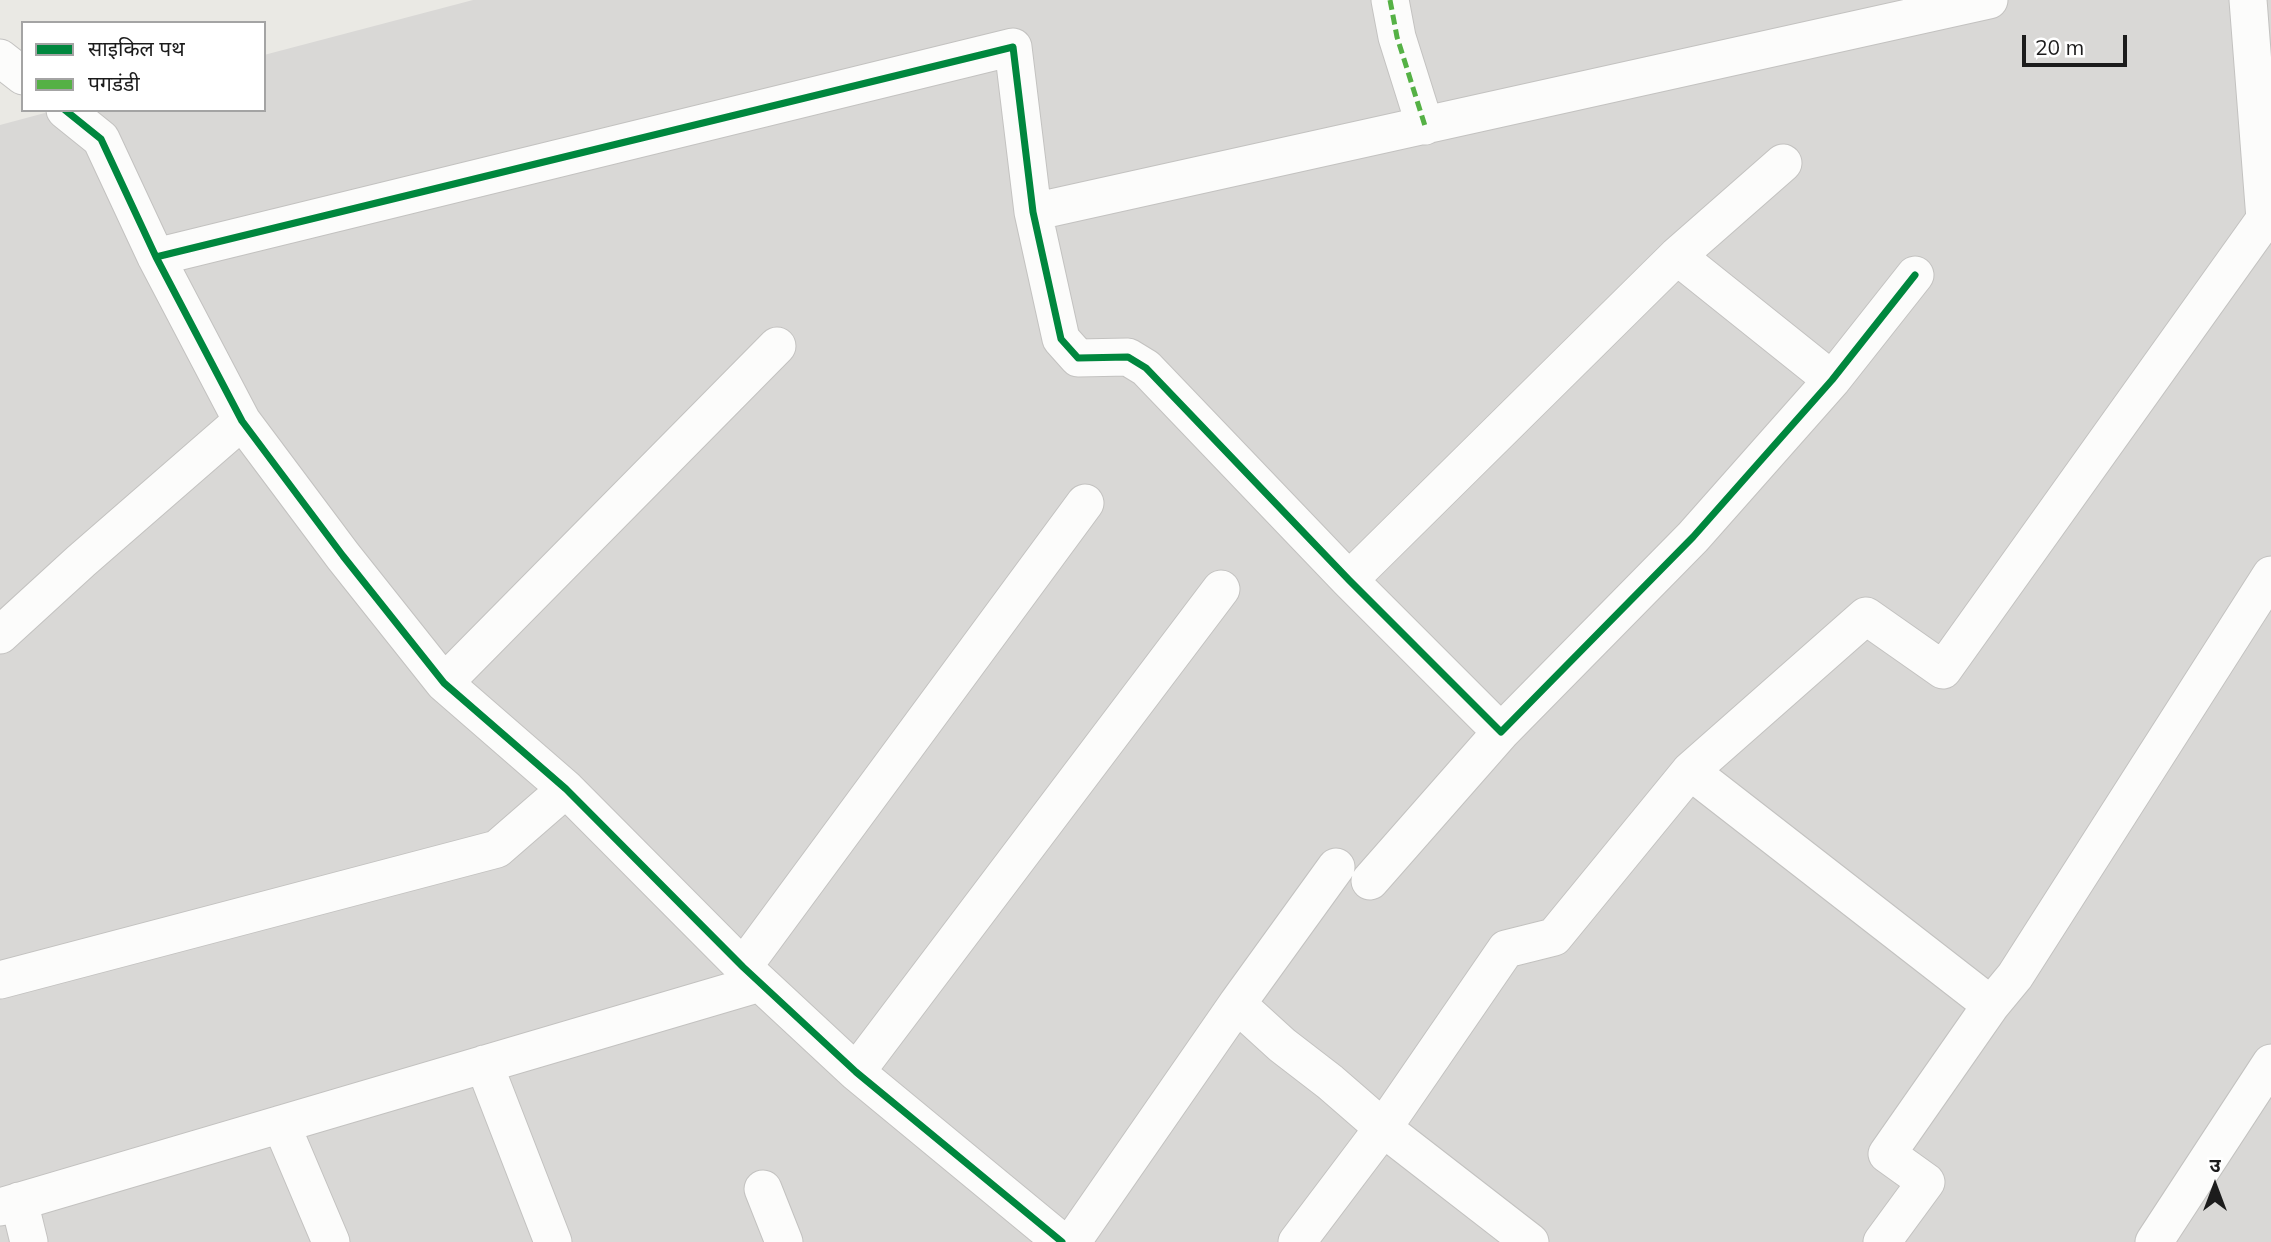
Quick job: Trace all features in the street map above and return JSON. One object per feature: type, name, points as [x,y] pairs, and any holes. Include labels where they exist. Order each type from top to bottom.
[{"type":"street","points":[[1390,0],[1396,37],[1425,126]]},
{"type":"street","points":[[1297,1242],[1383,1128],[1506,949],[1553,937],[1689,771],[1866,616],[1943,670],[2266,219],[2248,0]]},
{"type":"street","points":[[1033,212],[1985,1]]},
{"type":"street","points":[[156,257],[1013,47],[1033,212],[1061,339],[1078,358],[1128,357],[1146,368],[1349,580],[1500,732]]},
{"type":"street","points":[[0,58],[21,74]]},
{"type":"street","points":[[67,112],[101,139],[156,257],[242,421],[343,556],[444,683],[566,789],[752,975],[856,1072],[1062,1242]]},
{"type":"street","points":[[1349,580],[1677,256],[1783,163]]},
{"type":"street","points":[[1677,256],[1832,380]]},
{"type":"street","points":[[1370,881],[1500,732],[1693,537],[1832,380],[1915,275]]},
{"type":"street","points":[[444,683],[777,346]]},
{"type":"street","points":[[0,635],[242,421]]},
{"type":"street","points":[[29,1242],[10,1204],[484,1064],[752,975],[1085,503]]},
{"type":"street","points":[[1882,1242],[1926,1182],[1887,1154],[1991,1005],[2015,976],[2271,575]]},
{"type":"street","points":[[856,1072],[1221,589]]},
{"type":"street","points":[[1689,771],[1991,1005]]},
{"type":"street","points":[[0,980],[497,849],[566,789]]},
{"type":"street","points":[[1072,1242],[1336,867]]},
{"type":"street","points":[[1237,1004],[1282,1045],[1383,1128],[1530,1242]]},
{"type":"street","points":[[2154,1242],[2271,1063]]},
{"type":"street","points":[[484,1064],[553,1242]]},
{"type":"street","points":[[281,1124],[331,1242]]},
{"type":"street","points":[[763,1189],[784,1242]]},
{"type":"shaded area","points":[[473,0],[2271,0],[2271,1242],[0,1242],[0,125],[49,112],[266,112],[266,54]]},
{"type":"marked path","points":[[1390,0],[1397,37],[1425,126]]},
{"type":"cycle path","points":[[156,257],[1013,47],[1033,212],[1061,339],[1078,358],[1128,357],[1146,368],[1349,580],[1501,732],[1693,537],[1832,380],[1915,275]]},
{"type":"cycle path","points":[[67,112],[101,139],[156,257],[242,421],[343,556],[444,683],[566,789],[743,967],[856,1072],[1062,1242]]}]
